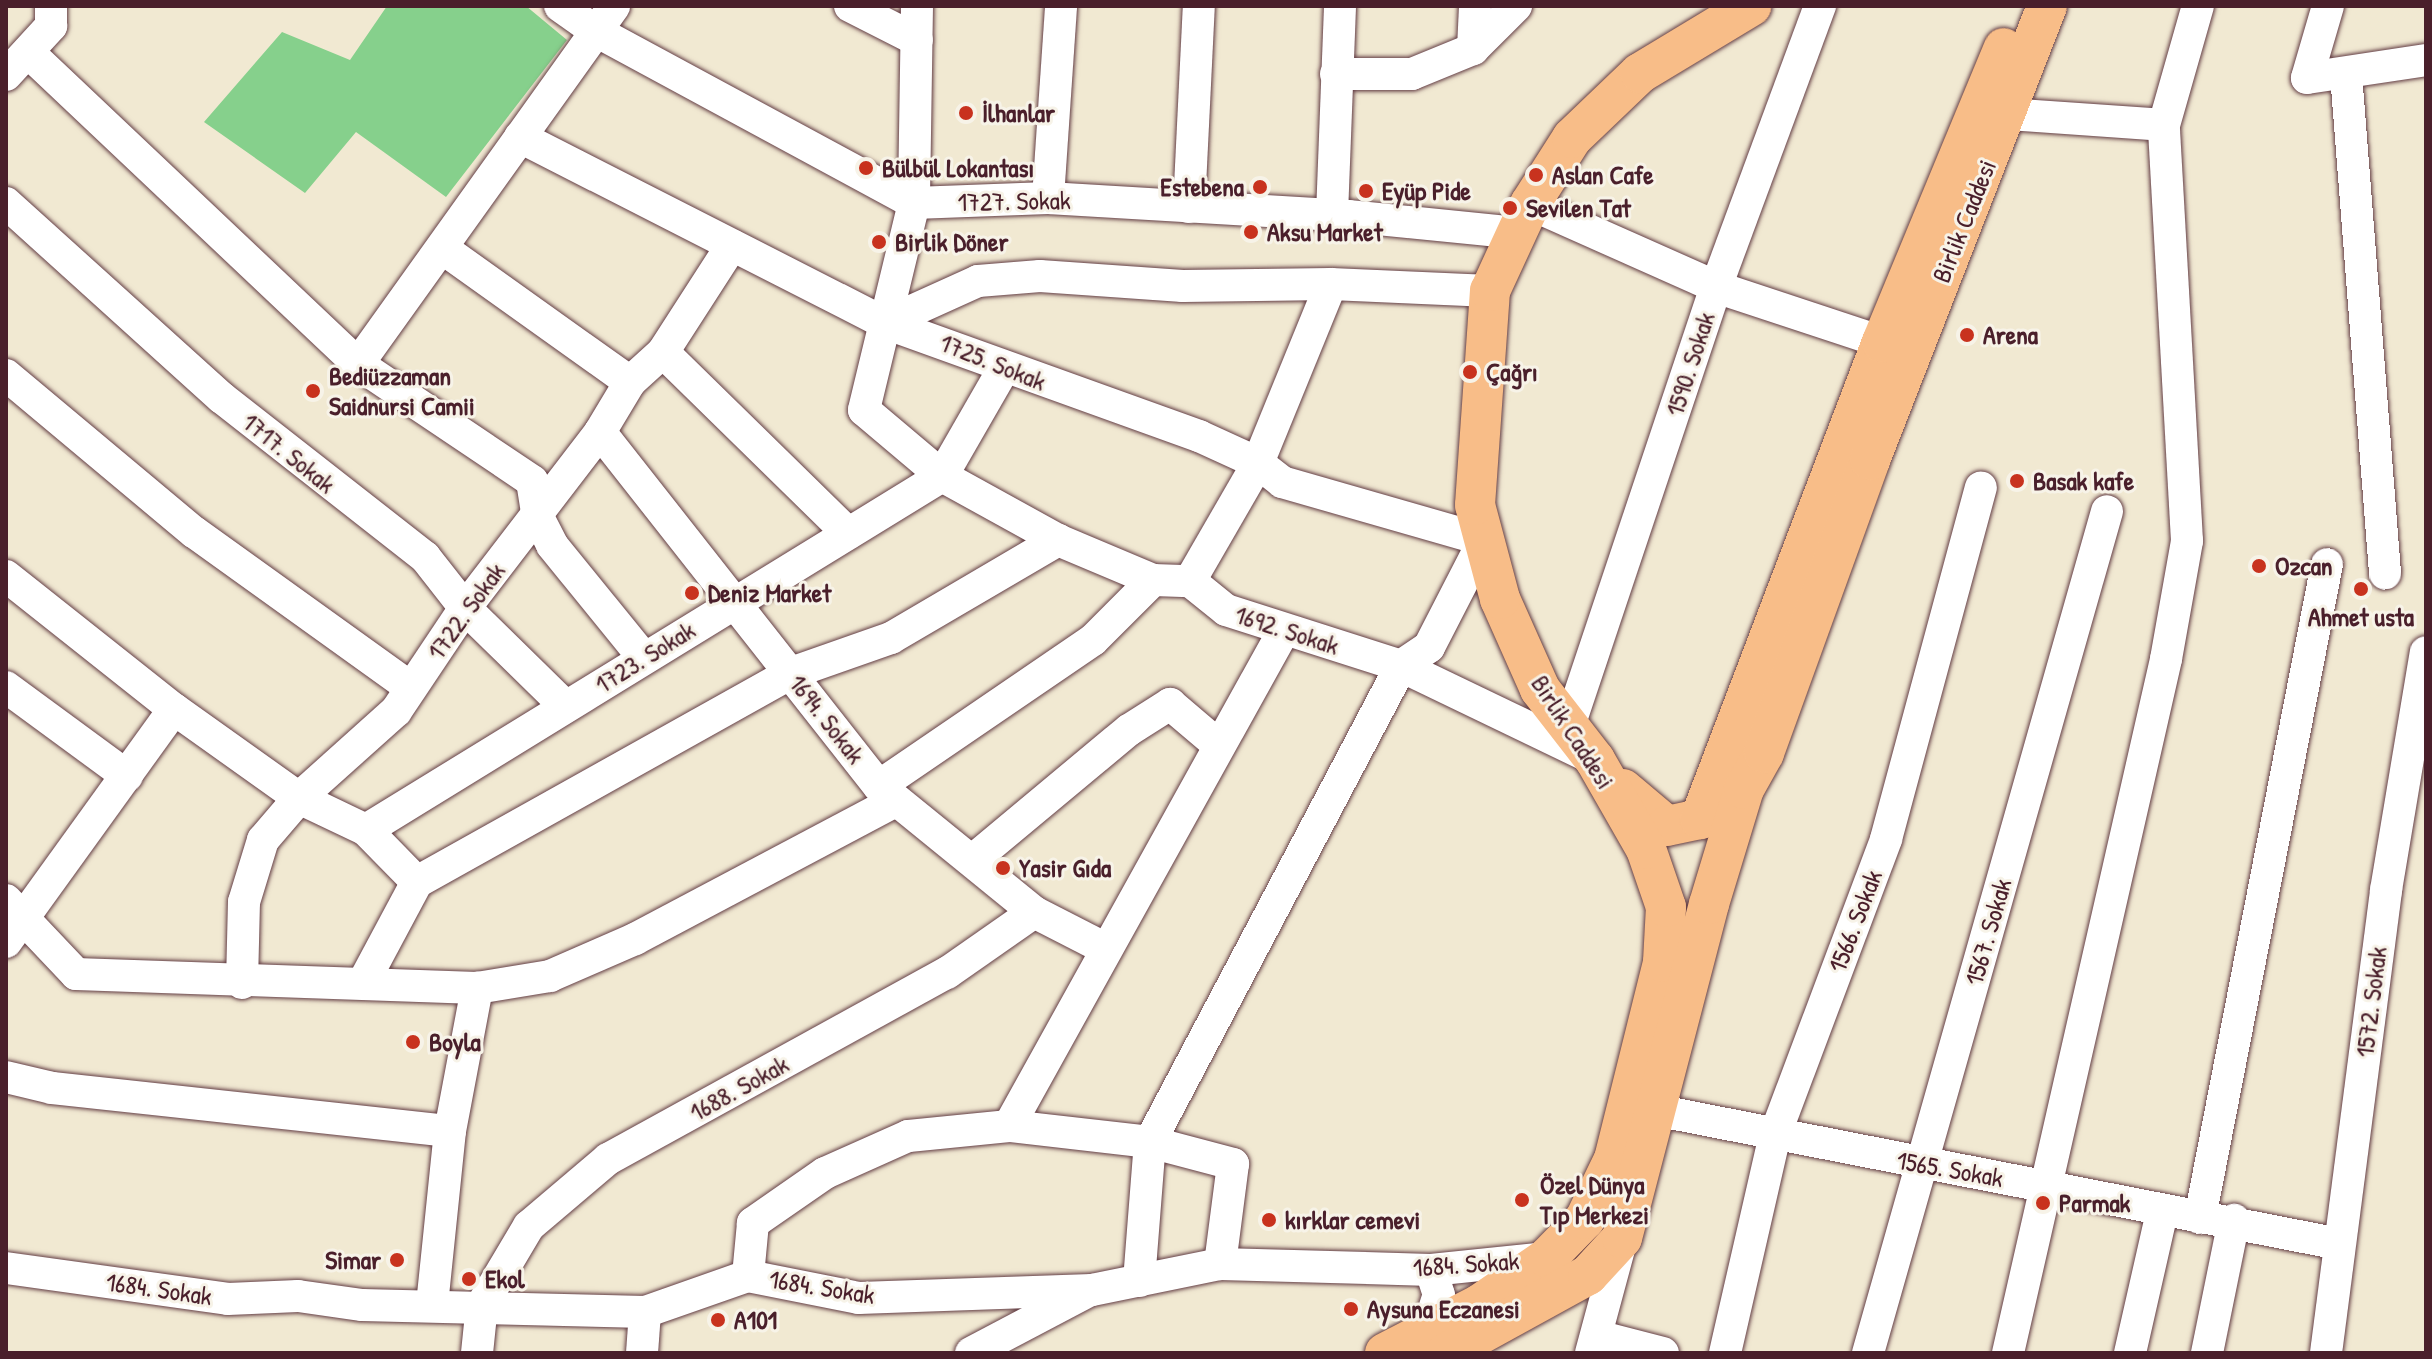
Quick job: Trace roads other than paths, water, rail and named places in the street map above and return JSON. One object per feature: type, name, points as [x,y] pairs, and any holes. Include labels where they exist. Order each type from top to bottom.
[{"type":"main road","points":[[1700,819],[1897,347],[2021,6]]},
{"type":"main road","name":"Birlik Caddesi","points":[[1385,1353],[1436,1342],[1588,1275],[1622,1238],[1744,789],[1764,753],[1897,347],[2007,114],[2047,6]]},
{"type":"main road","name":"Birlik Caddesi","points":[[1436,1342],[1480,1304],[1547,1258],[1585,1219],[1614,1159],[1663,962],[1666,907],[1646,849],[1595,760],[1540,689],[1500,599],[1475,505],[1490,291],[1524,218],[1572,138],[1640,73],[1727,11]]},
{"type":"main road","points":[[1595,760],[1659,822],[1678,826],[1700,819],[1744,789]]},
{"type":"street","points":[[6,75],[51,26],[51,6]]},
{"type":"street","points":[[560,6],[604,18],[914,203]]},
{"type":"street","points":[[850,6],[917,40]]},
{"type":"street","points":[[917,6],[914,203],[864,410],[942,476],[1058,540],[1153,580],[1190,581],[1258,463],[1331,284]]},
{"type":"street","points":[[1048,198],[1061,6]]},
{"type":"street","points":[[1189,207],[1199,6]]},
{"type":"street","points":[[1332,215],[1340,6]]},
{"type":"street","points":[[1473,49],[1475,6]]},
{"type":"street","points":[[1336,74],[1412,74],[1473,49],[1516,6]]},
{"type":"street","name":"1590. Sokak","points":[[1569,726],[1716,287],[1820,6]]},
{"type":"street","points":[[2008,1353],[2166,659],[2187,541],[2164,125],[2198,6]]},
{"type":"street","points":[[2328,6],[2307,78],[2426,60]]},
{"type":"street","points":[[358,364],[604,18]]},
{"type":"street","points":[[28,52],[358,364],[532,481],[538,517],[552,545],[643,657]]},
{"type":"street","points":[[2346,74],[2385,573]]},
{"type":"street","points":[[2007,114],[2164,125]]},
{"type":"street","name":"1725. Sokak","points":[[520,137],[885,323],[965,348],[1004,368],[1199,436],[1258,463],[1282,482],[1484,540]]},
{"type":"street","name":"1727. Sokak","points":[[914,203],[1048,198],[1332,215],[1524,218],[1716,287],[1897,347]]},
{"type":"street","name":"1717. Sokak","points":[[6,203],[222,398],[425,557],[465,608],[566,707]]},
{"type":"street","name":"1722. Sokak","points":[[242,983],[244,902],[263,840],[299,798],[396,711],[465,608],[538,517],[600,432],[630,382],[663,352],[732,245]]},
{"type":"street","points":[[442,248],[630,382]]},
{"type":"street","points":[[885,323],[978,281],[1040,276],[1183,286],[1331,284],[1490,291]]},
{"type":"street","points":[[663,352],[848,533]]},
{"type":"street","name":"1723. Sokak","points":[[366,830],[942,476],[1004,368]]},
{"type":"street","points":[[6,375],[194,532],[411,688]]},
{"type":"street","name":"1694. Sokak","points":[[600,432],[888,793],[974,859],[1034,912],[1106,949]]},
{"type":"street","name":"1566. Sokak","points":[[1725,1353],[1775,1135],[1886,839],[1981,488]]},
{"type":"street","name":"1567. Sokak","points":[[1868,1353],[2107,511]]},
{"type":"street","points":[[363,983],[417,882],[791,673],[891,638],[1058,540]]},
{"type":"street","points":[[1139,1281],[1150,1142],[1401,666],[1429,647],[1484,540]]},
{"type":"street","points":[[2200,1218],[2327,564]]},
{"type":"street","points":[[6,576],[174,709],[299,798],[366,830],[417,882]]},
{"type":"street","points":[[174,709],[127,776],[12,921],[76,974],[242,983],[363,983],[477,988],[550,976],[635,939],[888,793],[1093,640],[1153,580]]},
{"type":"street","name":"1692. Sokak","points":[[1190,581],[1226,610],[1401,666],[1595,760]]},
{"type":"street","points":[[1009,1126],[1217,744],[1284,630]]},
{"type":"street","name":"1572. Sokak","points":[[2326,1353],[2386,890],[2426,652]]},
{"type":"street","points":[[6,687],[127,776]]},
{"type":"street","points":[[974,859],[1129,730],[1170,704],[1217,744]]},
{"type":"street","name":"1688. Sokak","points":[[482,1305],[529,1226],[608,1159],[947,973],[1034,912]]},
{"type":"street","points":[[432,1305],[450,1131],[477,988]]},
{"type":"street","points":[[6,1077],[52,1088],[450,1131]]},
{"type":"street","name":"1565. Sokak","points":[[1655,1110],[1923,1166],[2047,1186],[2162,1212],[2234,1220],[2273,1235],[2339,1244]]},
{"type":"street","points":[[748,1276],[753,1223],[825,1173],[908,1136],[1009,1126],[1150,1142],[1233,1164],[1220,1264]]},
{"type":"street","points":[[2130,1353],[2162,1212]]},
{"type":"street","points":[[2207,1353],[2234,1220]]},
{"type":"street","points":[[1622,1238],[1594,1345],[1663,1353]]},
{"type":"street","name":"1684. Sokak","points":[[6,1268],[228,1299],[298,1296],[362,1305],[482,1305],[645,1312],[748,1276],[859,1298],[1092,1290],[1220,1264],[1431,1270],[1547,1258]]},
{"type":"street","points":[[1431,1270],[1439,1295],[1436,1342]]},
{"type":"street","points":[[971,1353],[1092,1290]]},
{"type":"street","points":[[477,1353],[482,1305]]},
{"type":"street","points":[[642,1353],[645,1312]]},
{"type":"place","name":"İlhanlar","points":[[966,113]]},
{"type":"place","name":"Bülbül Lokantası","points":[[866,168]]},
{"type":"place","name":"Aslan Cafe","points":[[1536,175]]},
{"type":"place","name":"Estebena","points":[[1260,187]]},
{"type":"place","name":"Eyüp Pide","points":[[1366,191]]},
{"type":"place","name":"Sevilen Tat","points":[[1510,208]]},
{"type":"place","name":"Aksu Market","points":[[1251,232]]},
{"type":"place","name":"Birlik Döner","points":[[879,242]]},
{"type":"place","name":"Arena","points":[[1967,335]]},
{"type":"place","name":"Çağrı","points":[[1470,372]]},
{"type":"place","name":"Bediüzzaman Saidnursi Camii","points":[[313,391]]},
{"type":"place","name":"Basak kafe","points":[[2017,481]]},
{"type":"place","name":"Ozcan","points":[[2259,566]]},
{"type":"place","name":"Ahmet usta","points":[[2361,589]]},
{"type":"place","name":"Deniz Market","points":[[692,593]]},
{"type":"place","name":"Yasir Gıda","points":[[1003,868]]},
{"type":"place","name":"Boyla","points":[[413,1042]]},
{"type":"place","name":"Özel Dünya Tıp Merkezi","points":[[1522,1200]]},
{"type":"place","name":"Parmak","points":[[2043,1203]]},
{"type":"place","name":"kırklar cemevi","points":[[1269,1220]]},
{"type":"place","name":"Simar","points":[[397,1260]]},
{"type":"place","name":"Ekol","points":[[469,1279]]},
{"type":"place","name":"Aysuna Eczanesi","points":[[1351,1309]]},
{"type":"place","name":"A101","points":[[718,1320]]}]
